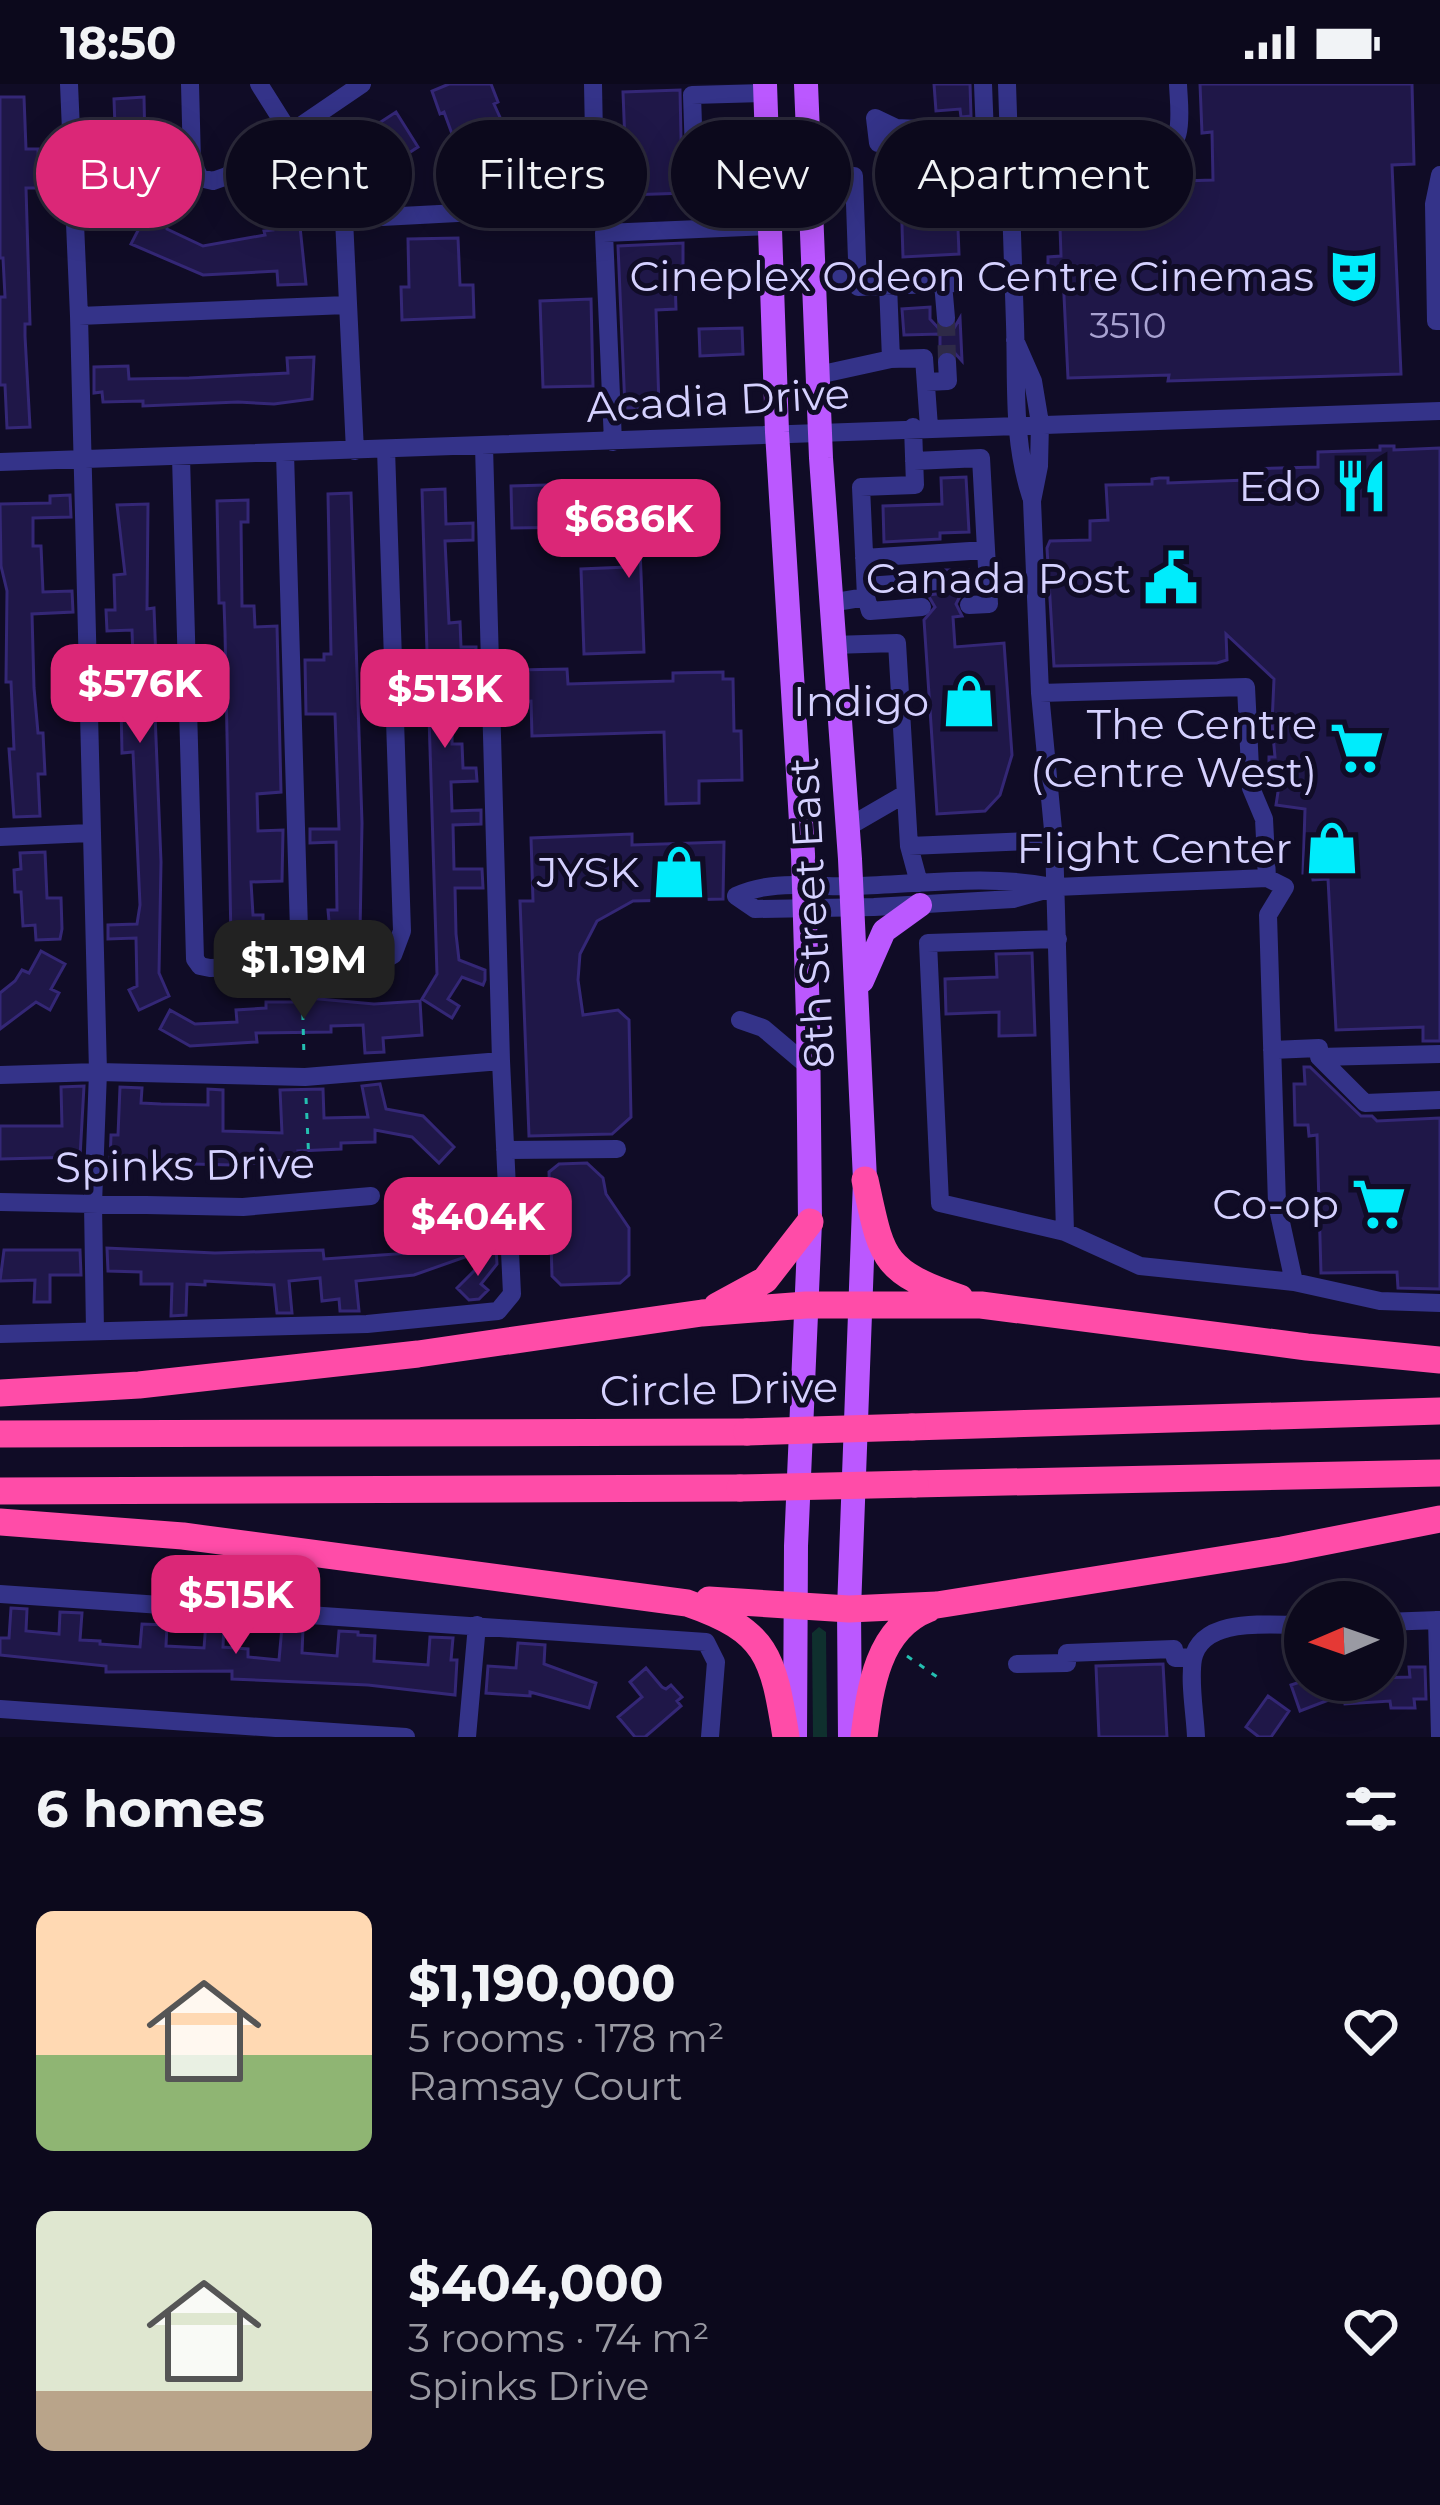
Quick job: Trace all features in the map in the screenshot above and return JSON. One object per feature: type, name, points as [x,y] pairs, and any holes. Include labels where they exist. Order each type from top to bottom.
[{"type":"highway","points":[[865,1180],[880,1250],[894,1266],[931,1288],[981,1305]]},
{"type":"highway","points":[[702,1313],[765,1280],[810,1222]]},
{"type":"highway","points":[[0,1393],[139,1385],[395,1356],[702,1313],[806,1305],[981,1305],[1440,1360]]},
{"type":"highway","name":"Circle Drive","points":[[0,1434],[747,1432],[1440,1412]]},
{"type":"highway","points":[[0,1490],[740,1488],[1440,1473]]},
{"type":"highway","points":[[604,1591],[794,1608],[937,1605],[1282,1550],[1440,1519]]},
{"type":"highway","points":[[0,1522],[183,1536],[687,1603],[730,1617],[748,1632],[768,1660],[786,1737]]},
{"type":"highway","points":[[864,1737],[877,1664],[889,1641],[919,1612],[937,1605]]},
{"type":"main road","name":"8th Street East","points":[[806,84],[808,120]]},
{"type":"main road","name":"8th Street East","points":[[765,88],[766,120]]},
{"type":"main road","name":"8th Street East","points":[[770,228],[777,432],[805,897],[808,1066],[810,1222],[794,1608],[795,1737]]},
{"type":"main road","name":"8th Street East","points":[[812,228],[865,1180],[848,1609],[850,1737]]},
{"type":"main road","points":[[857,995],[884,932],[920,894]]},
{"type":"street","points":[[69,84],[98,1072],[95,1331]]},
{"type":"street","points":[[190,84],[192,162],[200,178],[213,181],[226,176]]},
{"type":"street","points":[[259,84],[282,120]]},
{"type":"street","points":[[308,120],[362,84]]},
{"type":"street","points":[[412,215],[570,207],[595,188],[592,84]]},
{"type":"street","points":[[808,115],[820,84]]},
{"type":"street","points":[[875,118],[896,128],[944,130],[952,138],[985,135],[983,84]]},
{"type":"street","points":[[1007,84],[1015,424],[1032,501],[1040,693],[1054,840],[1065,1232]]},
{"type":"street","points":[[1177,120],[1178,84]]},
{"type":"street","points":[[693,120],[692,95],[765,88]]},
{"type":"street","points":[[1440,175],[1434,204],[1436,321],[1440,321]]},
{"type":"street","points":[[851,176],[858,287],[950,283],[946,318]]},
{"type":"street","points":[[344,228],[356,451]]},
{"type":"street","points":[[613,442],[604,233],[723,228]]},
{"type":"street","points":[[814,278],[857,276]]},
{"type":"street","points":[[888,285],[891,359]]},
{"type":"street","points":[[79,316],[347,305]]},
{"type":"street","points":[[1016,340],[1033,381],[1040,423],[1040,466],[1032,501]]},
{"type":"street","points":[[818,375],[891,359],[924,358],[926,382],[915,485],[824,489]]},
{"type":"street","points":[[926,382],[948,381],[947,362]]},
{"type":"street","name":"Acadia Drive","points":[[0,462],[1440,411]]},
{"type":"street","points":[[0,1334],[367,1324],[498,1311],[512,1294],[484,446]]},
{"type":"street","points":[[181,457],[195,959],[209,968],[380,963],[393,955],[402,931],[386,449]]},
{"type":"street","points":[[285,453],[300,964]]},
{"type":"street","points":[[914,461],[981,458],[985,550],[978,579],[989,604],[969,605]]},
{"type":"street","points":[[861,487],[870,611],[922,607]]},
{"type":"street","points":[[864,558],[985,550]]},
{"type":"street","points":[[830,603],[938,581]]},
{"type":"street","points":[[832,645],[897,643],[909,846],[920,894]]},
{"type":"street","points":[[1040,693],[1246,687],[1251,788],[1264,819],[1267,878]]},
{"type":"street","points":[[848,827],[905,794]]},
{"type":"street","points":[[0,837],[90,833]]},
{"type":"street","points":[[909,846],[1054,840]]},
{"type":"street","points":[[805,897],[920,894],[1013,899],[1056,887],[1267,878],[1285,887],[1268,915],[1277,1204],[1294,1282]]},
{"type":"street","points":[[1058,939],[928,943],[940,1203],[1065,1232],[1140,1266],[1294,1282],[1380,1300],[1440,1303]]},
{"type":"street","points":[[740,1020],[763,1028],[808,1066]]},
{"type":"street","points":[[1272,1050],[1319,1048],[1319,1058],[1365,1103],[1440,1100]]},
{"type":"street","points":[[1319,1058],[1440,1054]]},
{"type":"street","points":[[0,1075],[98,1072],[282,1077],[501,1061]]},
{"type":"street","points":[[505,1150],[617,1149]]},
{"type":"street","name":"Spinks Drive","points":[[0,1202],[243,1207],[371,1196]]},
{"type":"street","points":[[0,1594],[706,1642],[716,1662],[710,1737]]},
{"type":"street","points":[[1404,1621],[1438,1620],[1440,1736]]},
{"type":"street","points":[[467,1737],[477,1625]]},
{"type":"street","points":[[1196,1737],[1193,1657],[1205,1638],[1223,1628],[1284,1626]]},
{"type":"street","points":[[1017,1664],[1067,1663],[1067,1653],[1110,1651],[1174,1649],[1174,1658],[1193,1657]]},
{"type":"street","points":[[0,1709],[119,1728],[406,1737]]},
{"type":"path","points":[[896,1648],[940,1679]]},
{"type":"green space","points":[[819,1627],[826,1632],[827,1737],[813,1737],[812,1633]]},
{"type":"building","points":[[449,84],[491,84],[501,120],[447,120],[432,91]]},
{"type":"building","points":[[934,84],[970,84],[971,116],[961,117],[960,109],[936,111]]},
{"type":"building","points":[[1200,84],[1412,84],[1414,164],[1392,165],[1401,374],[1168,381],[1169,375],[1068,378],[1063,275],[1048,276],[1048,257],[1061,256],[1060,228],[1193,228],[1193,181],[1213,180],[1212,132],[1202,133]]},
{"type":"building","points":[[680,90],[681,120],[671,120],[671,194],[647,194],[647,120],[624,120],[623,92]]},
{"type":"building","points":[[0,97],[24,97],[26,149],[36,149],[36,188],[26,188],[30,427],[7,428],[5,385],[0,385],[0,297],[5,297],[0,258]]},
{"type":"building","points":[[144,97],[144,120],[115,120],[114,99]]},
{"type":"building","points":[[139,228],[167,228],[203,246],[300,228],[306,284],[278,285],[277,271],[203,275],[131,244]]},
{"type":"building","points":[[902,228],[958,228],[959,254],[903,257]]},
{"type":"building","points":[[458,238],[460,285],[473,285],[474,317],[402,320],[401,287],[409,287],[408,239]]},
{"type":"building","points":[[683,243],[683,269],[675,279],[676,309],[656,310],[659,407],[625,408],[618,246]]},
{"type":"building","points":[[591,299],[593,386],[543,387],[540,301]]},
{"type":"building","points":[[930,307],[930,319],[941,331],[953,330],[960,318],[962,361],[952,350],[940,350],[940,334],[904,335],[902,309]]},
{"type":"building","points":[[742,328],[743,354],[700,356],[699,329]]},
{"type":"building","points":[[314,357],[312,399],[143,406],[143,401],[103,402],[102,392],[94,393],[94,367],[128,366],[129,379],[189,378],[288,373],[287,358]]},
{"type":"building","name":"The Centre (Centre West)","points":[[1380,446],[1440,448],[1440,1041],[1423,1041],[1423,1027],[1336,1030],[1328,879],[1313,880],[1312,873],[1303,873],[1305,809],[1276,805],[1280,779],[1269,779],[1269,757],[1275,757],[1274,679],[1226,634],[1227,660],[1217,663],[1054,666],[1047,548],[1050,541],[1090,540],[1090,521],[1108,520],[1106,485],[1152,484],[1152,479],[1159,478],[1168,478],[1168,483],[1247,480],[1246,469],[1318,467],[1318,452],[1380,450]]},
{"type":"building","points":[[966,477],[969,532],[884,542],[883,506],[942,504],[941,478]]},
{"type":"building","points":[[583,484],[584,527],[512,528],[511,486]]},
{"type":"building","points":[[445,489],[446,524],[473,523],[473,540],[445,541],[449,623],[460,622],[461,647],[476,647],[476,663],[452,663],[452,744],[462,744],[463,768],[476,768],[477,781],[451,782],[452,811],[481,810],[481,824],[453,825],[454,869],[482,869],[483,888],[455,888],[456,934],[459,960],[485,970],[483,985],[462,977],[448,999],[459,1006],[452,1018],[422,999],[437,974],[422,490]]},
{"type":"building","points":[[351,493],[362,823],[360,932],[330,933],[328,910],[337,910],[336,842],[310,843],[310,829],[339,829],[335,714],[306,714],[305,660],[324,660],[324,654],[331,654],[328,494]]},
{"type":"building","points":[[70,495],[71,517],[33,518],[33,546],[41,546],[43,592],[72,591],[73,612],[32,614],[34,688],[45,774],[38,774],[40,816],[14,817],[0,504],[50,503],[50,496]]},
{"type":"building","points":[[248,500],[248,522],[241,522],[242,606],[254,606],[255,627],[277,626],[281,792],[257,794],[258,831],[283,830],[282,881],[251,882],[253,915],[263,915],[263,938],[231,939],[225,632],[224,603],[219,603],[217,501]]},
{"type":"building","points":[[148,504],[147,609],[154,608],[158,714],[159,973],[169,996],[139,1010],[129,990],[137,986],[136,938],[108,939],[108,925],[137,924],[140,905],[133,752],[122,753],[121,702],[102,703],[102,684],[134,683],[132,630],[107,631],[106,610],[115,610],[114,575],[125,574],[117,505]]},
{"type":"building","points":[[694,506],[696,546],[640,548],[644,652],[584,654],[581,569],[627,567],[625,509]]},
{"type":"building","name":"Indigo","points":[[946,570],[968,570],[969,592],[961,594],[956,604],[962,616],[953,617],[955,647],[1004,643],[1012,755],[1000,795],[985,811],[937,814],[924,620],[935,607],[928,595],[944,593],[950,586]]},
{"type":"building","points":[[567,669],[568,684],[673,681],[673,673],[723,672],[723,679],[733,679],[734,731],[741,731],[742,780],[699,781],[699,803],[666,804],[664,732],[532,736],[531,701],[517,702],[516,670]]},
{"type":"building","points":[[632,834],[632,845],[724,842],[723,899],[633,901],[597,921],[580,954],[583,1015],[618,1010],[629,1020],[631,1117],[612,1134],[529,1136],[520,901],[533,901],[531,838]]},
{"type":"building","points":[[45,852],[47,898],[61,898],[62,929],[60,939],[36,940],[35,925],[23,926],[14,870],[21,869],[20,853]]},
{"type":"building","points":[[41,951],[65,964],[51,989],[59,993],[50,1010],[36,1002],[0,1029],[0,993],[22,970],[29,973]]},
{"type":"building","points":[[1032,953],[1035,1035],[999,1036],[999,1012],[946,1014],[945,979],[997,977],[996,954]]},
{"type":"building","points":[[308,998],[374,1004],[420,1001],[422,1035],[383,1038],[384,1052],[365,1053],[363,1025],[331,1026],[331,1032],[256,1033],[257,1042],[190,1046],[160,1029],[170,1010],[195,1024],[237,1022],[236,1010],[266,1008],[266,1002],[308,1002]]},
{"type":"building","name":"Co-op","points":[[1304,1067],[1310,1067],[1361,1116],[1377,1121],[1440,1118],[1440,1289],[1398,1288],[1397,1272],[1321,1273],[1317,1135],[1309,1136],[1308,1125],[1295,1125],[1294,1084],[1305,1084]]},
{"type":"building","points":[[380,1084],[386,1109],[423,1116],[454,1147],[439,1163],[412,1137],[375,1130],[375,1142],[298,1151],[299,1159],[233,1165],[110,1162],[111,1135],[118,1135],[120,1087],[142,1088],[141,1103],[161,1104],[208,1105],[208,1089],[223,1090],[223,1131],[282,1133],[280,1090],[323,1089],[324,1118],[368,1117],[362,1086]]},
{"type":"building","points":[[84,1086],[80,1157],[0,1159],[0,1126],[62,1126],[61,1087]]},
{"type":"building","points":[[587,1163],[603,1178],[606,1194],[629,1228],[629,1275],[620,1283],[561,1285],[552,1276],[549,1172],[559,1164]]},
{"type":"building","points":[[476,1180],[477,1195],[494,1196],[495,1217],[446,1216],[442,1184]]},
{"type":"building","points":[[446,1218],[485,1250],[414,1275],[356,1281],[359,1311],[340,1311],[339,1299],[322,1301],[320,1278],[289,1281],[292,1313],[277,1313],[274,1285],[205,1281],[205,1285],[187,1284],[186,1315],[171,1316],[172,1284],[141,1284],[141,1272],[108,1271],[107,1248],[215,1253],[323,1250],[324,1259],[410,1253],[438,1243]]},
{"type":"building","points":[[496,1249],[497,1264],[481,1284],[488,1290],[479,1299],[469,1300],[457,1288]]},
{"type":"building","points":[[4,1250],[80,1250],[81,1275],[50,1275],[50,1302],[34,1302],[35,1280],[0,1281]]},
{"type":"building","points":[[11,1608],[27,1609],[26,1631],[59,1634],[60,1612],[82,1613],[80,1640],[140,1647],[142,1624],[167,1625],[166,1646],[204,1648],[206,1622],[224,1623],[223,1647],[248,1649],[248,1657],[279,1660],[282,1627],[303,1628],[302,1653],[337,1656],[339,1631],[358,1632],[375,1636],[374,1661],[428,1665],[430,1637],[453,1638],[455,1695],[368,1685],[232,1679],[232,1671],[106,1672],[106,1666],[0,1655],[0,1638],[9,1638]]},
{"type":"building","points":[[518,1643],[545,1645],[544,1664],[596,1683],[589,1708],[530,1692],[530,1696],[486,1693],[488,1666],[516,1668]]},
{"type":"building","points":[[1163,1664],[1167,1737],[1099,1737],[1096,1666]]},
{"type":"building","points":[[1409,1667],[1425,1667],[1426,1699],[1414,1699],[1415,1708],[1391,1708],[1390,1701],[1404,1701],[1404,1677],[1410,1677]]},
{"type":"building","points":[[646,1668],[662,1687],[671,1685],[682,1697],[677,1701],[681,1706],[645,1737],[635,1737],[618,1717],[642,1697],[630,1682]]},
{"type":"building","points":[[1268,1696],[1289,1711],[1271,1737],[1259,1737],[1246,1727]]},
{"type":"building","points":[[1297,1701],[1326,1701],[1300,1711]]},
{"type":"tunnel","points":[[946,318],[947,362]]},
{"type":"place","name":"Cineplex Odeon Centre Cinemas","points":[[1354,276]]},
{"type":"place","name":"Edo","points":[[1361,486]]},
{"type":"place","name":"Canada Post","points":[[1171,578]]},
{"type":"place","name":"Indigo","points":[[969,701]]},
{"type":"place","name":"The Centre (Centre West)","points":[[1357,748]]},
{"type":"place","name":"Flight Center","points":[[1332,848]]},
{"type":"place","name":"JYSK","points":[[679,872]]},
{"type":"place","name":"Co-op","points":[[1379,1204]]}]
